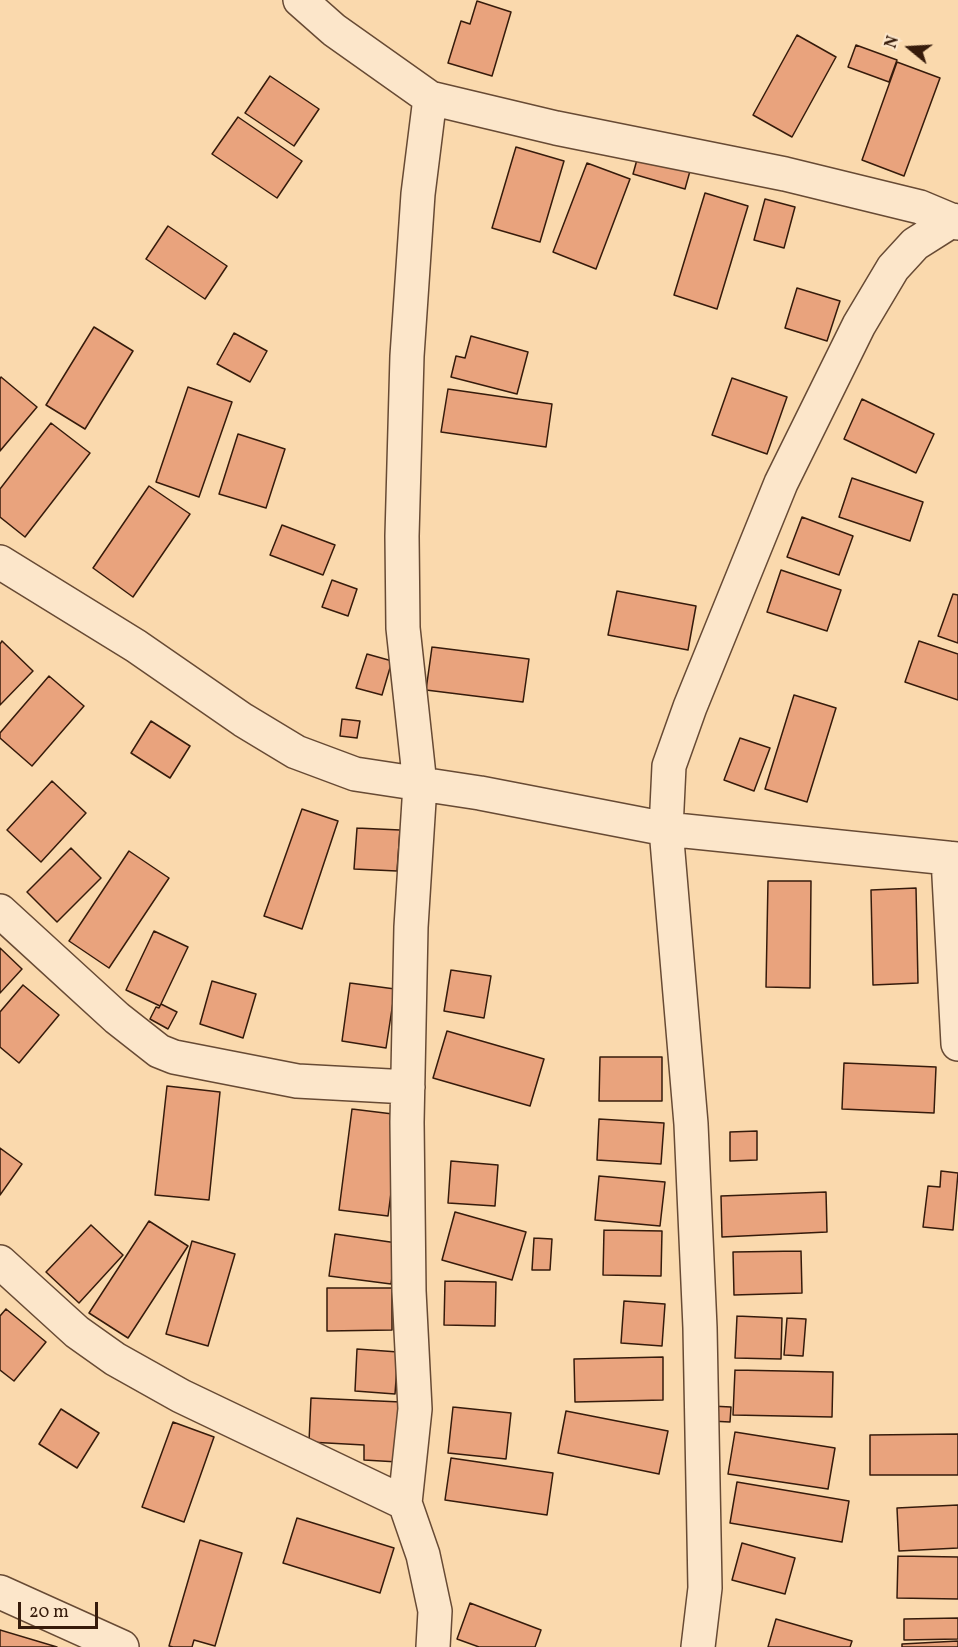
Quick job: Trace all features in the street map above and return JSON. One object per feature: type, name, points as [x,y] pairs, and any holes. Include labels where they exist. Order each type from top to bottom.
[{"type":"street","points":[[300,0],[334,30],[430,98],[556,128],[785,174],[920,207],[955,222]]},
{"type":"street","points":[[430,98],[418,194],[407,356],[402,536],[403,628],[420,785],[411,927],[408,1087],[409,1291],[415,1409],[405,1503],[423,1555],[435,1611],[433,1647]]},
{"type":"street","points":[[698,1647],[705,1588],[700,1328],[691,1113],[666,829],[669,766],[690,707],[781,483],[859,325],[893,268],[915,244],[955,222]]},
{"type":"street","points":[[0,562],[136,646],[243,720],[296,752],[355,774],[480,793],[666,829],[953,858],[958,1044]]},
{"type":"street","points":[[0,911],[117,1018],[159,1051],[174,1057],[297,1081],[408,1087]]},
{"type":"street","points":[[0,1262],[77,1332],[115,1359],[181,1396],[405,1503]]},
{"type":"street","points":[[0,1592],[113,1646]]},
{"type":"building","points":[[477,1],[511,12],[492,76],[448,63],[461,21],[470,24]]},
{"type":"building","points":[[797,35],[836,57],[792,137],[753,115]]},
{"type":"building","points":[[856,45],[897,60],[889,82],[848,67]]},
{"type":"building","points":[[897,62],[940,78],[904,176],[862,160]]},
{"type":"building","points":[[270,76],[319,109],[294,146],[245,113]]},
{"type":"building","points":[[238,117],[302,161],[277,198],[212,154]]},
{"type":"building","points":[[516,147],[564,161],[540,242],[492,228]]},
{"type":"building","points":[[638,156],[690,171],[685,189],[633,174]]},
{"type":"building","points":[[587,163],[630,179],[596,269],[553,252]]},
{"type":"building","points":[[705,193],[748,206],[717,309],[674,295]]},
{"type":"building","points":[[765,199],[795,207],[784,248],[754,240]]},
{"type":"building","points":[[168,226],[227,266],[205,299],[146,259]]},
{"type":"building","points":[[797,288],[840,301],[827,341],[785,328]]},
{"type":"building","points":[[94,327],[133,351],[85,429],[46,405]]},
{"type":"building","points":[[234,333],[267,351],[250,382],[217,364]]},
{"type":"building","points":[[471,336],[528,352],[517,394],[451,377],[456,356],[465,358]]},
{"type":"building","points":[[1,377],[37,407],[0,451],[0,379]]},
{"type":"building","points":[[732,378],[787,397],[767,454],[712,435]]},
{"type":"building","points":[[188,387],[232,402],[199,497],[156,482]]},
{"type":"building","points":[[448,389],[552,404],[546,447],[441,432]]},
{"type":"building","points":[[862,399],[934,434],[916,473],[844,439]]},
{"type":"building","points":[[51,423],[90,453],[25,537],[0,517],[0,489]]},
{"type":"building","points":[[238,434],[285,449],[266,508],[219,494]]},
{"type":"building","points":[[852,478],[923,502],[910,541],[839,517]]},
{"type":"building","points":[[149,486],[190,514],[133,597],[93,568]]},
{"type":"building","points":[[802,517],[853,536],[839,575],[787,557]]},
{"type":"building","points":[[282,525],[335,545],[323,575],[270,555]]},
{"type":"building","points":[[781,570],[841,590],[827,631],[767,612]]},
{"type":"building","points":[[332,580],[357,589],[348,616],[322,607]]},
{"type":"building","points":[[617,591],[696,606],[688,650],[608,635]]},
{"type":"building","points":[[953,594],[958,595],[958,643],[938,636]]},
{"type":"building","points":[[2,641],[33,671],[0,705],[0,644]]},
{"type":"building","points":[[919,641],[958,654],[958,700],[905,682]]},
{"type":"building","points":[[432,647],[529,659],[523,702],[426,690]]},
{"type":"building","points":[[367,654],[392,661],[382,695],[356,688]]},
{"type":"building","points":[[49,676],[84,706],[32,766],[0,738],[0,733]]},
{"type":"building","points":[[794,695],[836,708],[807,802],[765,789]]},
{"type":"building","points":[[342,719],[360,721],[357,738],[340,736]]},
{"type":"building","points":[[151,721],[190,746],[170,778],[131,753]]},
{"type":"building","points":[[740,738],[770,748],[754,791],[724,780]]},
{"type":"building","points":[[52,781],[86,813],[41,862],[7,830]]},
{"type":"building","points":[[302,809],[338,821],[302,929],[264,916]]},
{"type":"building","points":[[357,828],[400,830],[397,871],[354,869]]},
{"type":"building","points":[[71,848],[101,878],[57,922],[27,892]]},
{"type":"building","points":[[129,851],[169,878],[109,968],[69,941]]},
{"type":"building","points":[[768,881],[811,881],[810,988],[766,987]]},
{"type":"building","points":[[916,888],[918,983],[873,985],[871,890]]},
{"type":"building","points":[[154,931],[188,947],[160,1006],[126,990]]},
{"type":"building","points":[[0,948],[22,969],[0,993]]},
{"type":"building","points":[[451,970],[491,976],[484,1018],[444,1011]]},
{"type":"building","points":[[212,981],[256,994],[243,1038],[200,1024]]},
{"type":"building","points":[[350,983],[395,989],[386,1048],[342,1041]]},
{"type":"building","points":[[23,985],[59,1015],[19,1063],[0,1047],[0,1012]]},
{"type":"building","points":[[161,1004],[177,1012],[168,1029],[150,1019],[156,1007],[159,1008]]},
{"type":"building","points":[[447,1031],[544,1059],[530,1106],[433,1078]]},
{"type":"building","points":[[600,1057],[662,1057],[662,1101],[599,1101]]},
{"type":"building","points":[[844,1063],[936,1067],[934,1113],[842,1109]]},
{"type":"building","points":[[167,1086],[220,1092],[209,1200],[155,1195]]},
{"type":"building","points":[[352,1109],[401,1115],[388,1216],[339,1210]]},
{"type":"building","points":[[599,1119],[664,1123],[661,1164],[597,1160]]},
{"type":"building","points":[[757,1131],[757,1160],[730,1161],[730,1132]]},
{"type":"building","points":[[0,1148],[22,1164],[0,1195]]},
{"type":"building","points":[[451,1161],[498,1165],[495,1206],[448,1203]]},
{"type":"building","points":[[941,1171],[958,1173],[953,1230],[923,1227],[928,1186],[940,1187]]},
{"type":"building","points":[[599,1176],[665,1182],[660,1226],[595,1220]]},
{"type":"building","points":[[826,1192],[827,1232],[722,1237],[721,1196]]},
{"type":"building","points":[[455,1212],[526,1232],[512,1280],[442,1260]]},
{"type":"building","points":[[149,1221],[188,1246],[128,1338],[89,1313]]},
{"type":"building","points":[[91,1225],[123,1255],[79,1303],[46,1272]]},
{"type":"building","points":[[604,1230],[662,1231],[661,1276],[603,1275]]},
{"type":"building","points":[[335,1234],[397,1243],[391,1284],[329,1276]]},
{"type":"building","points":[[534,1238],[552,1239],[550,1270],[532,1270]]},
{"type":"building","points":[[192,1241],[235,1254],[208,1346],[166,1334]]},
{"type":"building","points":[[801,1251],[802,1293],[734,1295],[733,1252]]},
{"type":"building","points":[[445,1281],[496,1282],[495,1326],[444,1325]]},
{"type":"building","points":[[327,1288],[392,1288],[392,1330],[327,1331]]},
{"type":"building","points":[[624,1301],[665,1304],[662,1346],[621,1343]]},
{"type":"building","points":[[6,1309],[46,1342],[14,1381],[0,1370],[0,1316]]},
{"type":"building","points":[[737,1316],[782,1318],[781,1359],[735,1358]]},
{"type":"building","points":[[787,1318],[806,1319],[803,1356],[784,1355]]},
{"type":"building","points":[[357,1349],[398,1352],[395,1394],[355,1391]]},
{"type":"building","points":[[663,1357],[663,1400],[575,1402],[574,1359]]},
{"type":"building","points":[[735,1370],[833,1372],[832,1417],[733,1415]]},
{"type":"building","points":[[311,1398],[401,1402],[398,1462],[364,1460],[364,1445],[309,1442]]},
{"type":"building","points":[[711,1406],[731,1407],[730,1422],[710,1421]]},
{"type":"building","points":[[453,1407],[511,1413],[506,1459],[448,1453]]},
{"type":"building","points":[[61,1409],[99,1433],[77,1468],[39,1444]]},
{"type":"building","points":[[566,1411],[668,1431],[659,1474],[558,1453]]},
{"type":"building","points":[[173,1422],[214,1437],[184,1522],[142,1507]]},
{"type":"building","points":[[735,1432],[835,1448],[828,1489],[728,1474]]},
{"type":"building","points":[[958,1434],[958,1475],[870,1475],[870,1435]]},
{"type":"building","points":[[451,1458],[553,1473],[547,1515],[445,1500]]},
{"type":"building","points":[[737,1482],[849,1501],[842,1542],[730,1523]]},
{"type":"building","points":[[958,1505],[958,1548],[899,1551],[897,1508]]},
{"type":"building","points":[[297,1518],[394,1548],[380,1593],[283,1563]]},
{"type":"building","points":[[200,1540],[242,1553],[215,1646],[194,1640],[192,1647],[169,1646]]},
{"type":"building","points":[[742,1543],[795,1558],[785,1594],[732,1580]]},
{"type":"building","points":[[898,1556],[958,1557],[958,1599],[897,1598]]},
{"type":"building","points":[[470,1603],[541,1630],[535,1647],[479,1647],[457,1639]]},
{"type":"building","points":[[958,1618],[958,1639],[904,1640],[904,1619]]},
{"type":"building","points":[[776,1619],[852,1641],[850,1647],[768,1647]]},
{"type":"building","points":[[0,1630],[57,1647],[0,1647]]},
{"type":"building","points":[[958,1641],[958,1647],[902,1647],[902,1644]]}]
